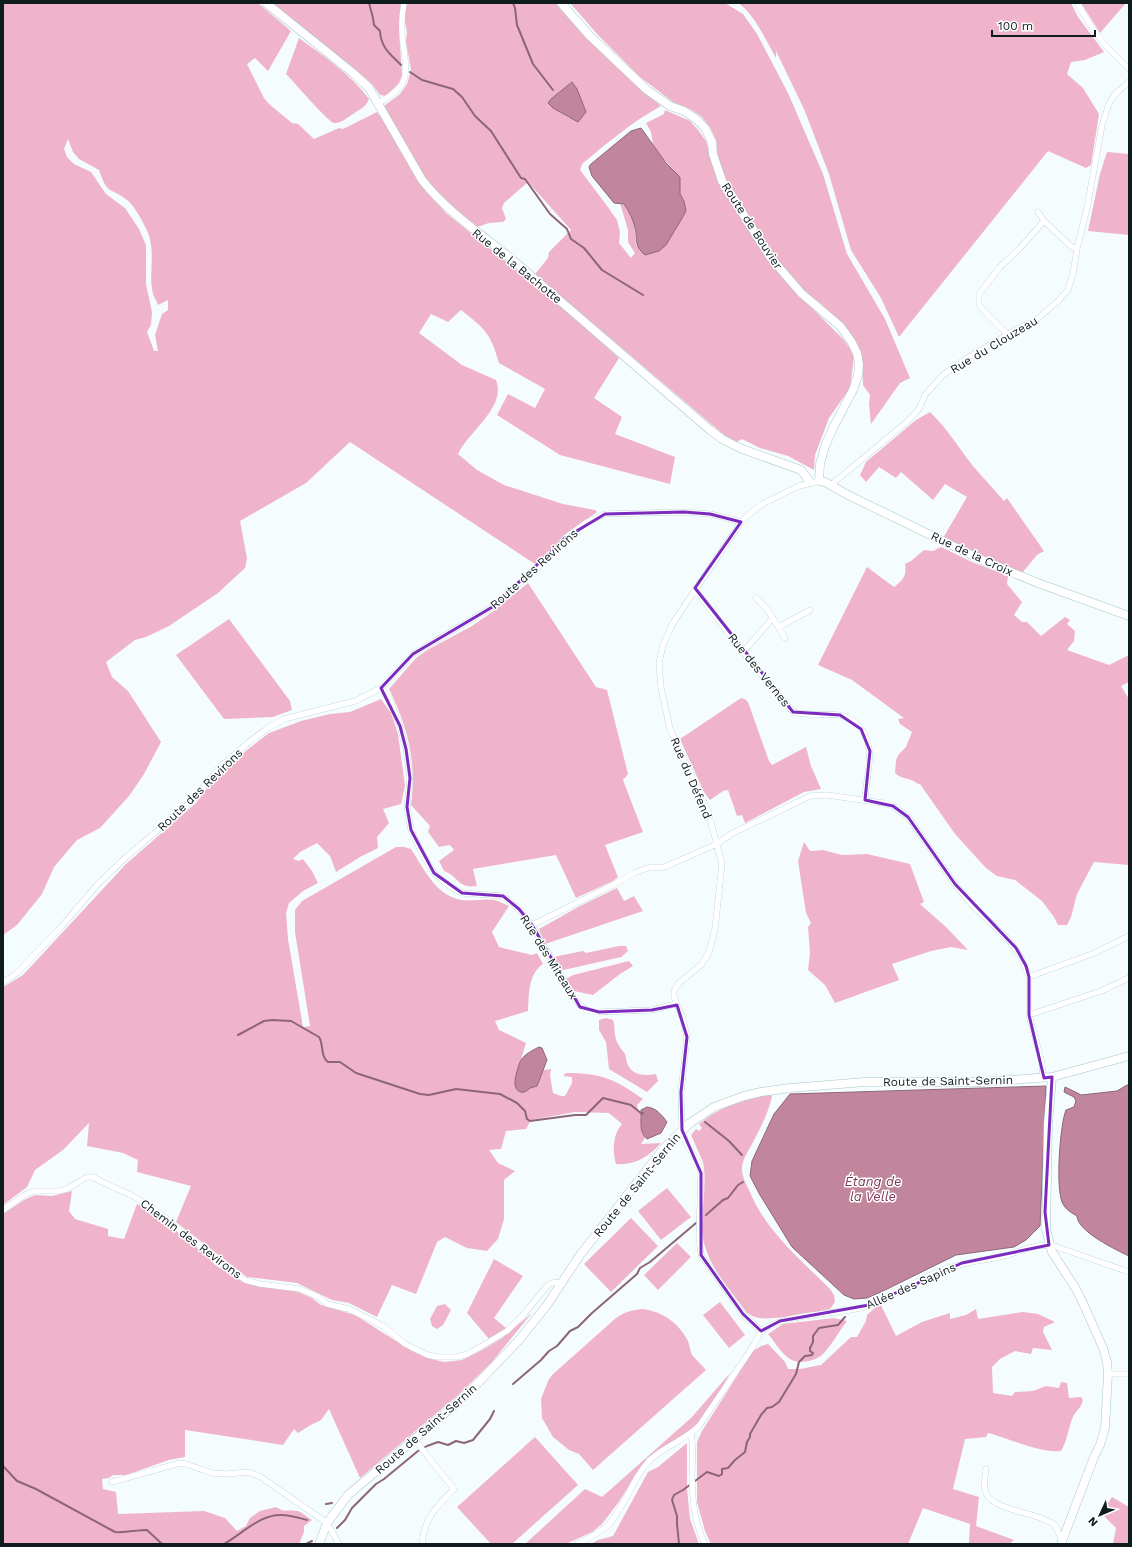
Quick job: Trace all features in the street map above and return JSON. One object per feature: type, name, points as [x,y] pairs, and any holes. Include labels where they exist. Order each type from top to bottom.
[{"type":"street","name":"Rue de la Bachotte","points":[[266,3],[353,73],[369,88],[422,180],[454,214],[502,251],[722,439],[742,449],[796,468],[805,474],[810,482]]},
{"type":"street","points":[[379,103],[394,95],[399,89],[406,74],[401,17],[404,3]]},
{"type":"street","name":"Route de Bouvier","points":[[561,3],[589,35],[647,90],[670,106],[696,119],[705,128],[712,142],[713,154],[722,181],[771,258],[801,293],[840,326],[852,341],[857,353],[859,365],[858,375],[853,390],[824,446],[820,464],[819,480]]},
{"type":"street","points":[[1077,3],[1092,28],[1102,41],[1129,69]]},
{"type":"street","name":"Rue du Clouzeau","points":[[831,485],[908,421],[919,409],[925,395],[942,376],[964,360],[1008,334],[1036,320],[1058,302],[1068,290],[1087,208],[1100,135],[1106,112],[1114,95],[1129,82]]},
{"type":"street","points":[[1038,212],[1044,221],[1072,248],[1077,249]]},
{"type":"street","points":[[1008,334],[982,309],[979,304],[979,294],[999,268],[1020,248],[1044,221]]},
{"type":"street","name":"Rue du Défend","points":[[682,1130],[681,1092],[687,1037],[683,1018],[674,997],[676,987],[702,964],[709,952],[713,939],[722,864],[704,802],[670,729],[660,675],[660,654],[673,623],[741,522],[762,504],[799,486],[819,480]]},
{"type":"street","name":"Rue de la Croix","points":[[819,480],[984,561],[1038,583],[1129,616]]},
{"type":"street","name":"Route des Revirons","points":[[3,982],[16,974],[62,926],[97,885],[125,858],[191,802],[220,768],[249,742],[268,728],[284,720],[355,701],[381,688],[413,654],[494,606],[543,563],[565,538],[587,522],[604,514],[684,512],[710,514],[741,522]]},
{"type":"street","name":"Rue des Vernes","points":[[695,589],[743,652],[793,712],[802,714],[840,715],[851,719],[861,729],[866,736],[870,751],[865,800]]},
{"type":"street","points":[[756,598],[767,609],[785,638]]},
{"type":"street","points":[[779,627],[810,610]]},
{"type":"street","points":[[743,652],[773,618]]},
{"type":"street","name":"Rue des Miteaux","points":[[381,688],[390,700],[400,726],[406,749],[410,778],[407,808],[411,830],[434,873],[449,886],[462,893],[503,896],[519,909],[532,925],[580,1007],[590,1012],[599,1012],[652,1010],[676,1004]]},
{"type":"street","points":[[532,925],[634,873],[650,867],[662,868],[717,844],[731,834],[810,796],[827,795],[865,800],[893,806],[908,817],[955,884],[972,905],[998,928],[1016,948],[1026,966],[1029,977],[1029,1015],[1042,1063],[1048,1078],[1049,1117],[1045,1212],[1049,1245],[1057,1261],[1076,1288],[1083,1303],[1103,1348],[1108,1374],[1105,1428],[1100,1445],[1094,1457],[1062,1543]]},
{"type":"street","points":[[1029,977],[1092,954],[1129,936]]},
{"type":"street","points":[[1029,1015],[1101,991],[1129,978]]},
{"type":"street","name":"Route de Saint-Sernin","points":[[319,1544],[327,1523],[348,1495],[417,1442],[499,1362],[533,1323],[562,1284],[580,1255],[664,1148],[699,1116],[714,1107],[744,1096],[761,1092],[865,1082],[981,1082],[1048,1078],[1129,1056]]},
{"type":"street","points":[[577,1544],[598,1533],[609,1523],[636,1478],[652,1458],[691,1434],[699,1426],[720,1398],[746,1355],[754,1345],[761,1331],[739,1310],[701,1255],[699,1237],[701,1174],[698,1162],[686,1143],[682,1130]]},
{"type":"street","name":"Chemin des Revirons","points":[[3,1210],[26,1194],[35,1191],[59,1191],[67,1189],[86,1177],[93,1177],[104,1184],[131,1195],[153,1208],[245,1280],[260,1284],[300,1289],[318,1297],[327,1304],[349,1309],[383,1326],[405,1344],[428,1355],[438,1357],[457,1357],[478,1349],[507,1331],[516,1323],[548,1285],[553,1282],[559,1282],[562,1284]]},
{"type":"street","name":"Allée des Sapins","points":[[761,1331],[780,1321],[854,1309],[869,1305],[938,1272],[962,1263],[1000,1257],[1037,1245],[1049,1245]]},
{"type":"street","points":[[1049,1245],[1129,1272]]},
{"type":"street","points":[[1108,1374],[1129,1374]]},
{"type":"street","points":[[691,1434],[693,1442],[692,1488],[696,1519],[705,1544]]},
{"type":"street","points":[[417,1442],[454,1489],[434,1510],[427,1523],[422,1544]]},
{"type":"street","points":[[112,1482],[180,1463],[212,1473],[226,1474],[249,1472],[262,1477],[327,1523],[339,1544]]},
{"type":"street","points":[[986,1469],[985,1492],[988,1498],[996,1504],[1032,1514],[1052,1523],[1056,1527],[1062,1543]]},
{"type":"highlighted area","points":[[684,512],[710,514],[741,522],[695,588],[793,712],[840,715],[861,729],[870,751],[865,800],[893,806],[908,817],[955,884],[1016,948],[1026,966],[1029,977],[1029,1015],[1044,1078],[1052,1077],[1045,1212],[1049,1245],[962,1263],[869,1305],[780,1321],[761,1331],[743,1314],[701,1255],[701,1173],[682,1130],[681,1092],[687,1037],[677,1005],[652,1010],[599,1012],[580,1007],[532,925],[519,909],[503,896],[462,893],[434,873],[411,830],[407,807],[410,778],[406,749],[400,726],[381,688],[413,654],[494,606],[565,538],[605,514]]},
{"type":"shaded area","points":[[3,3],[258,3],[291,31],[268,71],[255,58],[247,64],[264,98],[269,104],[292,123],[298,124],[314,139],[339,128],[343,129],[377,112],[389,128],[416,178],[446,213],[550,297],[619,358],[594,398],[622,417],[615,434],[675,457],[670,484],[560,455],[497,415],[508,394],[535,408],[545,389],[499,363],[493,344],[486,332],[461,310],[448,322],[431,314],[419,333],[462,365],[496,380],[498,390],[496,400],[485,419],[458,454],[477,470],[504,485],[563,504],[595,510],[597,512],[567,533],[535,564],[350,442],[306,483],[240,521],[247,558],[245,568],[218,593],[169,626],[146,637],[135,640],[106,662],[112,677],[128,691],[161,742],[144,774],[129,796],[100,828],[77,840],[54,867],[42,894],[17,925],[3,935]],"holes":[[[68,139],[73,152],[79,159],[99,170],[107,187],[133,206],[147,229],[152,256],[151,279],[153,294],[158,305],[168,300],[168,310],[162,314],[155,335],[158,351],[154,351],[147,332],[151,325],[152,312],[146,284],[146,245],[139,229],[125,208],[106,194],[91,172],[74,164],[67,157],[64,149]]]},
{"type":"shaded area","points":[[272,3],[401,3],[399,31],[402,75],[399,83],[386,96],[380,95],[372,84],[358,72]]},
{"type":"shaded area","points":[[407,3],[557,3],[620,70],[661,106],[610,141],[582,164],[580,170],[617,220],[620,232],[619,243],[631,258],[635,253],[628,242],[628,230],[620,203],[629,210],[633,222],[636,246],[666,245],[686,211],[684,201],[680,194],[680,177],[659,154],[653,144],[651,132],[646,123],[664,114],[665,110],[690,121],[706,141],[717,178],[764,255],[789,285],[843,339],[854,357],[850,388],[829,418],[815,455],[814,470],[788,456],[760,448],[742,439],[737,442],[724,435],[535,274],[548,258],[549,252],[571,230],[528,182],[504,203],[502,208],[506,219],[503,222],[489,223],[477,227],[458,213],[433,189],[425,178],[384,106],[400,94],[407,84],[411,70],[406,42],[407,32],[404,18]],"holes":[[[572,82],[577,89],[586,112],[569,118],[559,111],[551,99]]]},
{"type":"shaded area","points":[[570,3],[725,3],[743,14],[757,34],[788,93],[823,174],[847,254],[885,319],[910,378],[900,383],[871,424],[869,404],[870,395],[863,385],[862,360],[852,336],[845,325],[804,291],[775,258],[726,179],[717,154],[717,142],[710,127],[701,116],[690,109],[673,102],[640,77],[598,35]]},
{"type":"shaded area","points":[[738,3],[1071,3],[1078,17],[1104,52],[1085,60],[1071,62],[1067,74],[1083,88],[1099,114],[1091,165],[1086,168],[1048,151],[899,337],[881,298],[851,250],[829,174],[804,109],[776,51],[776,58],[754,20]]},
{"type":"shaded area","points":[[1081,3],[1126,3],[1100,33]]},
{"type":"shaded area","points":[[299,38],[354,81],[369,99],[368,102],[344,120],[337,123],[331,121],[318,109],[286,74]]},
{"type":"shaded area","points":[[1107,152],[1129,154],[1129,235],[1088,231],[1100,174]]},
{"type":"shaded area","points":[[930,412],[947,431],[973,466],[1004,501],[1007,498],[1044,551],[1037,555],[1022,573],[943,538],[967,497],[945,484],[933,500],[901,472],[896,478],[879,467],[866,482],[860,475],[866,462],[916,420]]},
{"type":"shaded area","points":[[941,547],[972,562],[1008,576],[1007,584],[1022,602],[1014,615],[1022,622],[1027,622],[1041,636],[1065,617],[1070,620],[1067,624],[1075,631],[1074,641],[1067,650],[1109,665],[1129,655],[1129,682],[1121,686],[1129,699],[1129,865],[1094,862],[1077,894],[1071,917],[1067,925],[1058,925],[1042,901],[1015,880],[997,876],[986,868],[955,834],[920,784],[900,777],[895,773],[896,760],[899,754],[906,747],[912,732],[900,724],[898,719],[904,718],[852,680],[818,665],[867,567],[894,587],[905,575],[905,564],[924,550],[933,551]]},
{"type":"shaded area","points":[[528,583],[596,687],[607,690],[628,774],[623,780],[643,832],[605,845],[618,877],[613,881],[576,898],[556,855],[473,869],[477,886],[466,886],[444,871],[439,861],[454,850],[450,845],[439,847],[428,832],[430,826],[411,805],[413,789],[412,760],[406,732],[396,703],[389,689],[416,658],[429,649],[472,626],[495,610]]},
{"type":"shaded area","points":[[229,619],[290,701],[292,710],[273,717],[224,719],[176,655]]},
{"type":"shaded area","points":[[741,698],[748,702],[769,761],[772,765],[806,747],[811,766],[821,789],[804,792],[745,823],[742,815],[737,816],[728,790],[723,791],[710,800],[704,792],[680,739]]},
{"type":"shaded area","points":[[381,699],[391,713],[398,734],[405,786],[401,804],[383,809],[389,823],[377,837],[378,848],[336,872],[330,856],[317,843],[300,852],[293,859],[299,861],[303,859],[312,871],[318,883],[303,891],[289,903],[286,913],[288,939],[303,1027],[310,1026],[295,932],[295,910],[302,901],[396,847],[411,849],[429,877],[440,890],[454,898],[464,900],[494,900],[509,906],[492,932],[499,947],[532,955],[537,953],[543,964],[534,973],[530,985],[528,1011],[495,1021],[499,1030],[526,1043],[515,1078],[527,1091],[529,1088],[537,1086],[543,1070],[551,1069],[550,1075],[553,1093],[561,1096],[565,1096],[572,1083],[572,1077],[563,1076],[566,1073],[589,1074],[607,1078],[616,1082],[643,1099],[637,1105],[638,1112],[641,1112],[643,1135],[645,1138],[641,1144],[661,1143],[647,1156],[635,1162],[616,1164],[614,1143],[619,1128],[622,1124],[609,1113],[575,1112],[531,1120],[526,1129],[506,1131],[501,1149],[489,1150],[498,1163],[515,1171],[504,1180],[504,1219],[498,1239],[487,1251],[467,1248],[445,1237],[437,1242],[416,1294],[392,1285],[377,1317],[349,1303],[332,1300],[297,1283],[247,1277],[176,1222],[191,1186],[137,1172],[138,1160],[123,1153],[87,1146],[89,1123],[63,1150],[35,1170],[27,1187],[3,1205],[3,987],[23,975],[126,864],[196,803],[218,774],[269,733],[301,721],[330,714],[350,712]]},
{"type":"shaded area","points":[[804,842],[810,851],[823,850],[842,855],[867,854],[910,864],[924,902],[920,904],[946,927],[968,950],[951,947],[931,951],[892,964],[899,980],[835,1003],[825,985],[808,970],[810,953],[808,927],[811,923],[806,913],[798,861]]},
{"type":"shaded area","points":[[617,888],[624,901],[634,896],[643,911],[545,944],[539,929],[580,906]]},
{"type":"shaded area","points":[[619,946],[626,946],[628,951],[621,957],[559,971],[553,957],[583,951],[586,953]]},
{"type":"shaded area","points":[[629,961],[633,966],[593,995],[574,991],[566,979],[573,975]]},
{"type":"shaded area","points":[[606,1018],[613,1020],[616,1040],[625,1054],[629,1067],[635,1073],[648,1075],[656,1074],[658,1081],[647,1092],[609,1069],[606,1042],[599,1030],[599,1020]]},
{"type":"shaded area","points":[[771,1094],[772,1097],[759,1131],[746,1154],[742,1170],[743,1176],[756,1205],[764,1218],[795,1255],[830,1289],[834,1295],[835,1302],[830,1309],[792,1316],[762,1318],[754,1317],[747,1313],[718,1273],[706,1251],[702,1227],[705,1183],[704,1168],[703,1162],[691,1135],[696,1129],[699,1131],[702,1128],[699,1124],[724,1108],[742,1101]]},
{"type":"shaded area","points":[[667,1188],[691,1217],[661,1240],[638,1211]]},
{"type":"shaded area","points":[[72,1191],[69,1211],[75,1219],[108,1229],[108,1236],[124,1239],[137,1204],[153,1212],[208,1257],[215,1265],[248,1284],[296,1291],[312,1298],[321,1305],[355,1315],[412,1351],[427,1358],[444,1362],[462,1360],[502,1338],[532,1313],[491,1363],[457,1396],[360,1478],[329,1409],[321,1420],[298,1433],[294,1429],[283,1445],[185,1430],[185,1457],[169,1460],[126,1475],[113,1475],[109,1478],[102,1479],[103,1489],[116,1492],[118,1514],[204,1511],[225,1518],[237,1531],[246,1526],[250,1518],[260,1511],[276,1507],[284,1510],[295,1510],[312,1520],[304,1526],[304,1532],[299,1544],[3,1544],[3,1214],[24,1200],[35,1195],[52,1196]]},
{"type":"shaded area","points":[[631,1218],[658,1246],[611,1292],[584,1264]]},
{"type":"shaded area","points":[[677,1243],[691,1257],[658,1290],[644,1275]]},
{"type":"shaded area","points":[[494,1259],[523,1276],[494,1318],[506,1328],[489,1339],[467,1313]]},
{"type":"shaded area","points":[[720,1302],[745,1335],[729,1348],[703,1315]]},
{"type":"shaded area","points":[[445,1304],[451,1310],[443,1325],[437,1329],[432,1326],[430,1319],[437,1306]]},
{"type":"shaded area","points":[[881,1305],[896,1336],[922,1322],[950,1313],[950,1319],[966,1315],[976,1309],[978,1319],[1023,1312],[1038,1314],[1055,1322],[1044,1327],[1043,1332],[1052,1350],[1033,1348],[1031,1354],[1015,1351],[1000,1359],[992,1367],[993,1393],[1012,1396],[1015,1392],[1033,1391],[1046,1386],[1059,1388],[1061,1382],[1067,1383],[1069,1398],[1081,1397],[1083,1400],[1081,1406],[1072,1419],[1061,1451],[1035,1448],[988,1433],[986,1437],[965,1439],[953,1489],[979,1497],[976,1526],[1014,1540],[1009,1544],[969,1544],[970,1524],[923,1508],[908,1544],[711,1544],[705,1531],[697,1502],[697,1442],[702,1431],[753,1351],[768,1344],[785,1362],[788,1369],[800,1369],[821,1365],[851,1337],[857,1337],[866,1321],[867,1315],[877,1306]]},
{"type":"shaded area","points":[[642,1309],[656,1312],[675,1323],[688,1341],[691,1353],[706,1370],[593,1470],[579,1454],[569,1450],[553,1437],[542,1418],[541,1399],[552,1375],[616,1318],[622,1314]]},
{"type":"shaded area","points":[[834,1318],[847,1321],[823,1354],[809,1361],[797,1362],[790,1359],[783,1353],[768,1334],[783,1324]]},
{"type":"shaded area","points":[[730,1373],[718,1395],[698,1423],[689,1431],[647,1458],[618,1503],[602,1524],[592,1532],[566,1544],[525,1544],[585,1489],[602,1497],[692,1417]]},
{"type":"shaded area","points":[[535,1437],[578,1485],[512,1544],[491,1544],[457,1507]]},
{"type":"shaded area","points":[[687,1443],[687,1488],[690,1519],[699,1544],[591,1544],[598,1540],[613,1536],[648,1472],[658,1467]]},
{"type":"shaded area","points":[[1112,1497],[1129,1507],[1129,1544],[1113,1544],[1116,1528],[1104,1516],[1107,1512],[1104,1509]]},
{"type":"water","points":[[572,82],[577,89],[586,112],[578,122],[553,108],[548,103]]},
{"type":"water","points":[[641,128],[666,163],[680,177],[680,194],[684,201],[686,211],[666,245],[659,251],[645,255],[637,245],[634,225],[631,215],[626,207],[624,204],[614,203],[592,176],[589,167],[631,131]]},
{"type":"water","points":[[539,1047],[542,1048],[547,1060],[537,1086],[530,1088],[525,1092],[521,1092],[517,1089],[515,1082],[520,1062],[527,1054]]},
{"type":"water","points":[[1129,1085],[1129,1256],[1107,1245],[1083,1228],[1077,1216],[1069,1211],[1063,1204],[1059,1186],[1060,1142],[1064,1118],[1066,1110],[1074,1107],[1076,1101],[1074,1097],[1064,1092],[1065,1087],[1081,1095],[1117,1091]]},
{"type":"water","name":"Étang de la Velle","points":[[1046,1086],[1040,1226],[1026,1240],[1014,1247],[956,1255],[867,1298],[854,1299],[844,1295],[792,1247],[750,1176],[752,1161],[774,1114],[790,1094]]},
{"type":"water","points":[[647,1107],[656,1110],[667,1122],[661,1133],[647,1139],[641,1129],[641,1110]]},
{"type":"waterway","points":[[369,3],[374,25],[380,31],[384,46],[401,65]]},
{"type":"waterway","points":[[513,3],[517,25],[533,64],[553,90]]},
{"type":"waterway","points":[[410,72],[422,80],[453,89],[462,97],[475,116],[491,131],[521,178],[525,179],[550,214],[567,229],[571,239],[584,248],[602,270],[643,295]]},
{"type":"waterway","points":[[238,1035],[264,1021],[291,1021],[319,1037],[324,1057],[328,1062],[340,1062],[356,1073],[420,1094],[429,1095],[456,1089],[500,1094],[517,1103],[525,1111],[527,1119],[530,1121],[586,1115],[603,1098],[631,1105],[642,1114],[643,1113]]},
{"type":"waterway","points":[[705,1122],[729,1141],[742,1155]]},
{"type":"waterway","points":[[706,1215],[723,1200],[728,1198],[738,1185],[743,1182]]},
{"type":"waterway","points":[[513,1384],[541,1360],[549,1351],[557,1346],[570,1331],[578,1327],[637,1274],[640,1268],[650,1262],[696,1223]]},
{"type":"waterway","points":[[679,1544],[677,1516],[672,1500],[674,1495],[707,1472],[719,1476],[722,1474],[722,1469],[728,1468],[745,1452],[750,1434],[761,1415],[767,1408],[772,1407],[779,1402],[796,1374],[799,1362],[805,1356],[812,1355],[813,1353],[810,1351],[810,1348],[813,1342],[813,1336],[819,1328],[838,1325],[845,1317]]},
{"type":"waterway","points":[[337,1528],[345,1520],[352,1508],[376,1484],[418,1451],[438,1442],[448,1445],[456,1441],[464,1443],[473,1440],[490,1419],[494,1411]]},
{"type":"waterway","points":[[3,1466],[17,1481],[36,1489],[115,1532],[147,1530],[162,1544]]},
{"type":"waterway","points":[[326,1504],[332,1503]]},
{"type":"waterway","points":[[224,1544],[252,1525],[266,1518],[285,1515],[307,1520]]},
{"type":"waterway","points":[[306,1544],[312,1541]]}]
